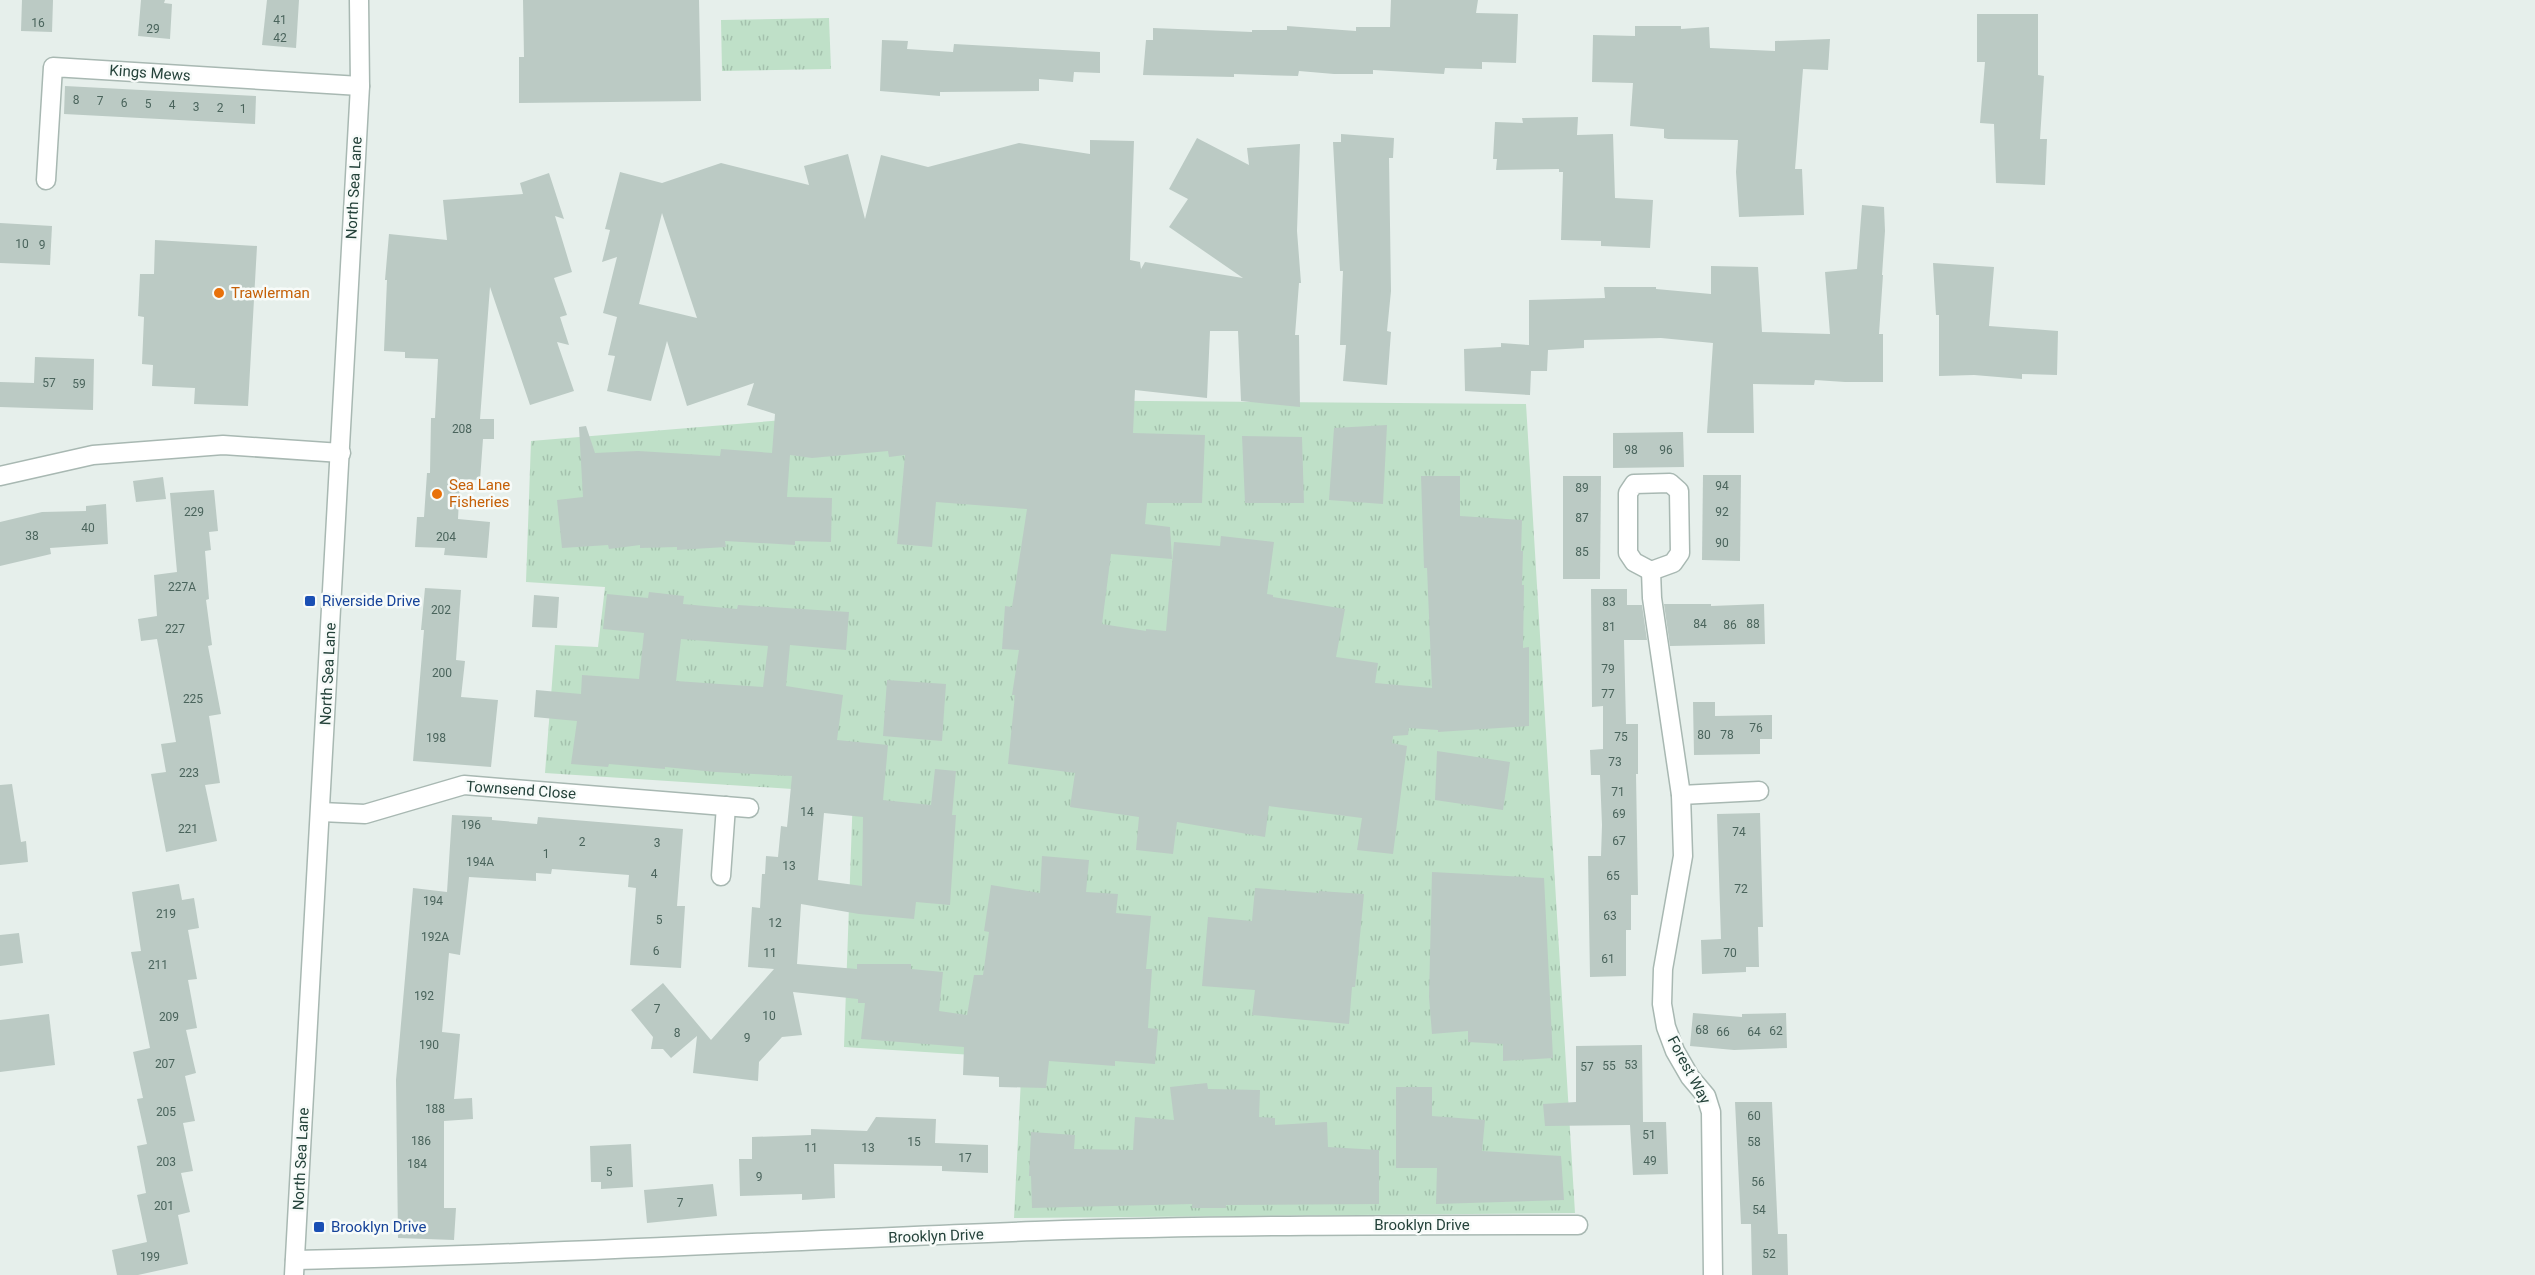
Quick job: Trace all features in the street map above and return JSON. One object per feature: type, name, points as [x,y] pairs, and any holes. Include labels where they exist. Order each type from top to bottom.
[{"type":"street","name":"North Sea Lane","points":[[295,1268],[360,86],[359,0]]},
{"type":"street","name":"Kings Mews","points":[[46,180],[53,67],[360,86]]},
{"type":"street","points":[[0,476],[93,455],[224,445],[340,453]]},
{"type":"street","points":[[1670,483],[1679,491],[1680,553],[1673,564],[1651,571],[1634,562],[1628,553],[1628,493],[1634,484],[1670,483]]},
{"type":"street","name":"Forest Way","points":[[1651,571],[1652,598],[1681,795],[1683,856],[1663,969],[1662,1004],[1666,1027],[1676,1051],[1690,1077],[1706,1096],[1711,1112],[1713,1275]]},
{"type":"street","name":"Townsend Close","points":[[321,812],[365,814],[464,785],[749,808]]},
{"type":"street","points":[[1681,795],[1759,791]]},
{"type":"street","points":[[721,876],[726,806]]},
{"type":"street","name":"Brooklyn Drive","points":[[295,1268],[468,1256],[1038,1231],[1366,1225],[1578,1225]]},
{"type":"green space","points":[[829,18],[831,69],[722,71],[721,20]]},
{"type":"green space","points":[[1026,400],[1526,404],[1575,1213],[1014,1218],[1022,1058],[844,1047],[853,793],[545,773],[555,645],[598,647],[605,587],[526,582],[531,441]]},
{"type":"building","points":[[22,0],[53,0],[52,32],[21,31]]},
{"type":"building","points":[[141,0],[165,0],[164,3],[172,4],[170,39],[138,36]]},
{"type":"building","points":[[267,0],[299,0],[296,48],[262,45]]},
{"type":"building","points":[[523,0],[699,0],[701,101],[519,103],[519,57],[524,57]]},
{"type":"building","points":[[1391,0],[1478,0],[1476,13],[1518,14],[1516,63],[1482,62],[1482,69],[1445,68],[1444,74],[1373,70],[1373,74],[1299,71],[1298,76],[1143,75],[1146,40],[1153,40],[1153,28],[1252,32],[1252,30],[1287,30],[1287,26],[1356,31],[1356,27],[1390,27]]},
{"type":"building","points":[[1977,14],[2038,14],[2038,75],[2044,76],[2040,139],[2047,139],[2045,185],[1996,183],[1994,124],[1980,123],[1985,62],[1977,62]]},
{"type":"building","points":[[1635,26],[1681,26],[1681,29],[1709,27],[1710,48],[1775,51],[1775,41],[1830,39],[1828,70],[1803,69],[1795,169],[1802,169],[1804,215],[1739,217],[1736,172],[1738,140],[1668,139],[1664,138],[1664,129],[1630,126],[1633,83],[1592,82],[1593,35],[1635,36]]},
{"type":"building","points":[[882,40],[908,41],[907,49],[953,52],[954,44],[1100,52],[1100,73],[1074,72],[1073,82],[1039,79],[1039,91],[940,92],[940,96],[880,91]]},
{"type":"building","points":[[65,86],[256,96],[255,124],[64,114]]},
{"type":"building","points":[[1578,117],[1577,135],[1613,134],[1615,198],[1653,200],[1650,248],[1601,246],[1601,241],[1561,240],[1563,172],[1559,172],[1559,169],[1496,170],[1497,159],[1493,159],[1495,122],[1523,123],[1522,118]]},
{"type":"building","points":[[1341,134],[1394,138],[1393,158],[1389,158],[1391,291],[1387,331],[1391,332],[1387,385],[1343,381],[1346,345],[1340,345],[1343,271],[1340,271],[1333,142],[1341,142]]},
{"type":"building","points":[[1197,138],[1249,165],[1247,148],[1300,144],[1297,231],[1301,283],[1299,283],[1295,335],[1299,335],[1300,407],[1241,401],[1238,331],[1210,331],[1207,398],[1135,390],[1133,433],[1205,435],[1202,503],[1147,503],[1145,524],[1170,527],[1172,559],[1111,554],[1102,624],[1146,631],[1146,629],[1166,631],[1174,542],[1220,546],[1221,536],[1274,542],[1267,594],[1273,597],[1345,609],[1336,657],[1378,663],[1375,683],[1432,688],[1421,476],[1460,476],[1460,516],[1522,520],[1523,648],[1529,647],[1529,726],[1438,732],[1438,730],[1409,728],[1408,735],[1393,736],[1392,743],[1407,746],[1393,854],[1357,850],[1362,818],[1269,806],[1265,837],[1177,822],[1173,854],[1136,850],[1139,817],[1070,807],[1075,773],[1008,764],[1015,695],[1012,695],[1019,650],[1002,649],[1005,606],[1012,607],[1027,509],[936,502],[932,547],[897,544],[905,455],[889,457],[888,451],[812,458],[790,455],[787,497],[832,498],[831,542],[795,541],[795,545],[725,541],[726,547],[677,550],[677,547],[640,548],[640,545],[609,549],[608,545],[562,548],[557,500],[583,497],[579,427],[586,426],[595,453],[638,451],[720,456],[721,449],[772,453],[775,414],[747,405],[754,383],[687,406],[667,341],[651,401],[607,391],[615,356],[608,355],[617,317],[603,313],[617,257],[602,262],[610,230],[605,229],[620,172],[662,183],[721,163],[809,185],[804,166],[848,154],[865,219],[881,155],[928,167],[1019,143],[1090,154],[1090,140],[1134,141],[1130,260],[1140,262],[1141,269],[1145,262],[1243,278],[1169,227],[1188,199],[1169,189]],"holes":[[[662,213],[697,318],[639,304]]]},
{"type":"building","points":[[549,173],[564,219],[555,216],[572,272],[554,278],[567,315],[560,317],[569,345],[557,342],[574,391],[530,405],[490,287],[480,419],[494,419],[494,439],[483,439],[480,480],[460,479],[458,519],[490,522],[487,558],[444,555],[445,548],[415,547],[417,517],[424,517],[427,473],[430,473],[431,418],[435,418],[438,359],[405,358],[405,352],[384,351],[387,280],[385,280],[389,234],[447,240],[443,200],[523,194],[520,183]]},
{"type":"building","points":[[1862,205],[1884,207],[1885,231],[1879,334],[1883,334],[1883,382],[1815,380],[1814,385],[1753,384],[1754,433],[1707,433],[1713,343],[1661,338],[1584,340],[1584,348],[1548,350],[1547,371],[1531,371],[1530,395],[1465,391],[1464,349],[1501,347],[1501,343],[1529,345],[1529,300],[1605,298],[1604,287],[1656,287],[1656,289],[1711,294],[1711,266],[1758,267],[1762,332],[1830,334],[1825,272],[1857,269]]},
{"type":"building","points":[[0,223],[52,226],[50,265],[0,263]]},
{"type":"building","points":[[155,240],[257,246],[248,406],[194,404],[195,388],[152,386],[153,365],[142,364],[144,317],[138,316],[140,274],[154,274]]},
{"type":"building","points":[[1933,263],[1994,267],[1989,326],[2058,331],[2057,375],[2022,374],[2022,379],[1974,375],[1939,376],[1939,315],[1936,315]]},
{"type":"building","points":[[35,357],[94,359],[93,410],[0,407],[0,382],[34,383]]},
{"type":"building","points":[[1387,425],[1383,504],[1329,500],[1334,428]]},
{"type":"building","points":[[1683,432],[1684,467],[1613,468],[1613,433]]},
{"type":"building","points":[[1242,436],[1302,437],[1304,503],[1245,503]]},
{"type":"building","points":[[1703,475],[1741,475],[1740,561],[1702,560]]},
{"type":"building","points":[[1563,476],[1601,476],[1600,579],[1563,579]]},
{"type":"building","points":[[163,477],[166,499],[136,502],[133,481]]},
{"type":"building","points":[[214,490],[218,531],[209,532],[211,550],[205,551],[209,599],[206,600],[212,645],[208,646],[221,714],[209,716],[220,783],[205,785],[217,841],[166,852],[151,774],[166,772],[161,744],[176,742],[157,639],[141,641],[138,619],[157,616],[154,575],[177,572],[170,493]]},
{"type":"building","points":[[106,504],[108,544],[50,548],[51,554],[0,566],[0,522],[42,512],[86,511],[86,506]]},
{"type":"building","points":[[425,588],[461,590],[456,660],[465,661],[461,697],[498,700],[491,767],[413,761],[424,630],[421,630]]},
{"type":"building","points":[[1591,589],[1627,589],[1627,605],[1642,605],[1647,640],[1624,640],[1626,724],[1638,724],[1638,774],[1636,774],[1638,895],[1631,895],[1631,930],[1626,930],[1626,976],[1590,977],[1588,856],[1601,856],[1602,825],[1600,775],[1591,775],[1590,750],[1603,749],[1603,706],[1592,707]]},
{"type":"building","points":[[649,592],[684,596],[683,604],[737,609],[738,605],[849,612],[846,650],[790,645],[786,686],[843,695],[837,740],[888,745],[883,800],[931,805],[935,769],[956,771],[952,815],[956,815],[950,905],[916,902],[914,919],[859,914],[801,904],[797,964],[857,969],[857,964],[911,964],[911,969],[943,972],[939,1011],[967,1015],[974,975],[983,975],[989,932],[984,931],[991,885],[1040,893],[1042,856],[1089,860],[1086,892],[1118,894],[1116,913],[1151,916],[1146,969],[1152,969],[1148,1028],[1158,1029],[1155,1064],[1115,1061],[1115,1066],[1049,1061],[1046,1088],[999,1087],[999,1077],[963,1075],[964,1047],[861,1039],[865,1003],[858,1003],[858,999],[793,992],[802,1035],[782,1037],[759,1062],[758,1081],[693,1073],[697,1036],[671,1058],[663,1049],[651,1049],[653,1037],[631,1010],[663,983],[711,1040],[774,969],[748,967],[752,907],[760,908],[762,874],[765,874],[766,856],[778,857],[781,826],[787,827],[792,776],[665,767],[665,769],[609,764],[608,767],[571,764],[577,721],[534,717],[536,690],[581,694],[582,675],[639,679],[644,633],[603,629],[607,594],[648,598]],"holes":[[[681,639],[768,646],[763,687],[676,681]],[[824,813],[863,817],[862,886],[818,880]]]},
{"type":"building","points":[[534,595],[559,597],[557,628],[532,627]]},
{"type":"building","points":[[1664,604],[1711,604],[1711,606],[1764,604],[1765,644],[1670,646]]},
{"type":"building","points":[[887,680],[946,684],[942,741],[883,736]]},
{"type":"building","points":[[1693,702],[1715,702],[1715,716],[1772,715],[1772,739],[1760,739],[1760,754],[1694,755]]},
{"type":"building","points":[[1437,751],[1510,762],[1503,810],[1435,800]]},
{"type":"building","points":[[12,784],[21,842],[26,841],[28,862],[0,865],[0,785]]},
{"type":"building","points":[[1760,813],[1763,927],[1758,927],[1759,967],[1746,967],[1746,972],[1702,974],[1701,940],[1721,939],[1717,814]]},
{"type":"building","points":[[452,815],[492,817],[492,820],[537,824],[538,817],[683,829],[677,906],[685,906],[681,968],[630,965],[636,888],[628,887],[629,875],[552,869],[551,874],[536,873],[536,881],[469,877],[460,955],[449,953],[442,1032],[460,1034],[454,1099],[472,1098],[473,1119],[444,1121],[444,1208],[456,1208],[454,1240],[398,1238],[396,1080],[413,888],[447,892]]},
{"type":"building","points":[[1432,872],[1544,878],[1553,1058],[1503,1061],[1503,1044],[1468,1042],[1468,1031],[1432,1034],[1429,997]]},
{"type":"building","points":[[179,884],[182,900],[194,898],[199,928],[188,930],[197,979],[188,980],[197,1028],[186,1030],[196,1073],[185,1076],[195,1121],[183,1123],[193,1171],[181,1173],[190,1212],[178,1215],[188,1264],[138,1275],[117,1275],[112,1250],[147,1242],[137,1195],[146,1193],[137,1146],[147,1144],[137,1099],[143,1098],[133,1052],[150,1048],[131,952],[141,951],[132,892]]},
{"type":"building","points":[[1255,888],[1364,894],[1349,1024],[1252,1015],[1255,990],[1202,986],[1208,917],[1252,921]]},
{"type":"building","points":[[19,933],[23,963],[0,966],[0,935]]},
{"type":"building","points":[[1693,1013],[1742,1017],[1742,1014],[1786,1013],[1787,1048],[1734,1050],[1690,1046]]},
{"type":"building","points":[[49,1014],[55,1065],[0,1072],[0,1020]]},
{"type":"building","points":[[1642,1045],[1643,1122],[1666,1122],[1668,1174],[1633,1175],[1630,1125],[1545,1126],[1543,1104],[1576,1102],[1576,1046]]},
{"type":"building","points":[[1207,1083],[1208,1089],[1260,1090],[1259,1117],[1275,1118],[1275,1125],[1327,1122],[1328,1147],[1379,1150],[1379,1204],[1226,1205],[1226,1208],[1192,1208],[1192,1204],[1032,1208],[1031,1176],[1029,1176],[1031,1132],[1075,1135],[1074,1149],[1133,1150],[1135,1117],[1174,1120],[1170,1087]]},
{"type":"building","points":[[1396,1087],[1432,1087],[1432,1116],[1485,1120],[1482,1151],[1561,1156],[1564,1200],[1436,1204],[1437,1168],[1396,1168]]},
{"type":"building","points":[[1735,1102],[1772,1102],[1778,1234],[1787,1234],[1788,1275],[1752,1275],[1751,1224],[1741,1224]]},
{"type":"building","points":[[876,1117],[936,1119],[935,1143],[988,1145],[988,1173],[942,1171],[942,1166],[834,1164],[835,1198],[802,1200],[802,1194],[740,1196],[739,1159],[752,1159],[752,1137],[811,1135],[811,1129],[867,1131]]},
{"type":"building","points":[[631,1144],[633,1187],[601,1189],[601,1182],[591,1182],[590,1146]]},
{"type":"building","points":[[713,1184],[717,1216],[647,1223],[644,1190]]},
{"type":"place","name":"Trawlerman","points":[[219,293]]},
{"type":"place","name":"Sea Lane Fisheries","points":[[437,494]]},
{"type":"place","name":"Riverside Drive","points":[[310,601]]},
{"type":"place","name":"Brooklyn Drive","points":[[319,1227]]}]
